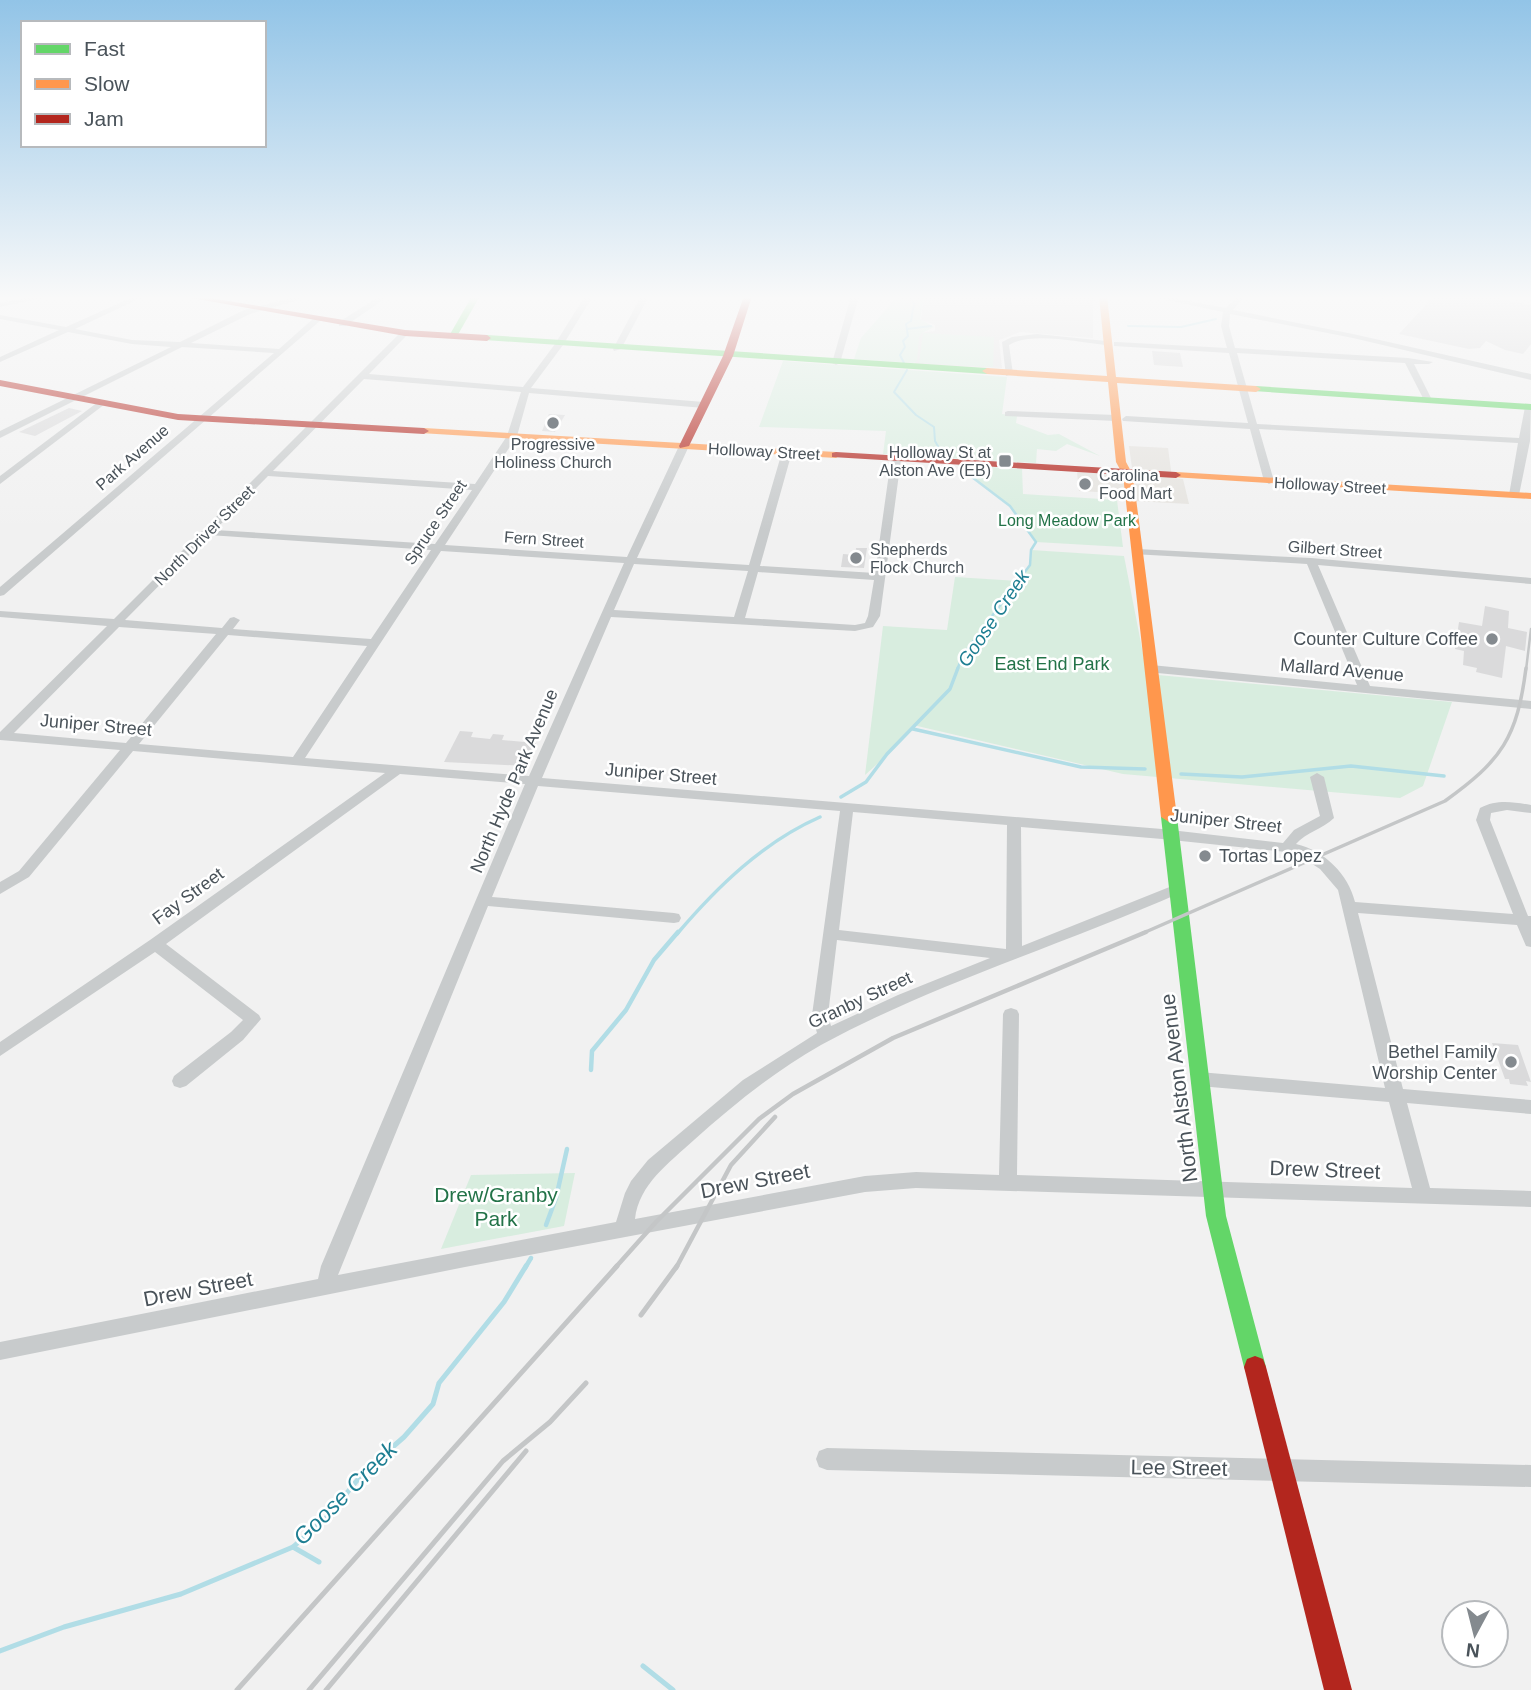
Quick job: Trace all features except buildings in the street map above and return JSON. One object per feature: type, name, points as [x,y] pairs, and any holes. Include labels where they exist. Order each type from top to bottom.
[{"type":"main road","name":"North Hyde Park Avenue","points":[[684,446],[719,375]]},
{"type":"main road","points":[[1024,375],[1530,407]]},
{"type":"main road","name":"North Alston Avenue","points":[[1115,375],[1121,419],[1121,462],[1127,471],[1212,1190],[1229,1269],[1338,1690]]},
{"type":"main road","name":"Holloway Street","points":[[0,383],[158,415],[1525,496]]},
{"type":"street","points":[[0,435],[121,375]]},
{"type":"street","name":"Park Avenue","points":[[0,593],[252,375]]},
{"type":"street","name":"Spruce Street","points":[[296,762],[512,436],[526,389],[537,375]]},
{"type":"street","points":[[1239,375],[1269,481]]},
{"type":"street","points":[[1415,375],[1428,400]]},
{"type":"street","points":[[362,376],[704,405]]},
{"type":"street","name":"North Driver Street","points":[[1,736],[362,376]]},
{"type":"street","points":[[0,481],[101,404]]},
{"type":"street","points":[[1525,496],[1525,441],[1530,407]]},
{"type":"street","points":[[1008,414],[1525,441]]},
{"type":"street","name":"North Hyde Park Avenue","points":[[326,1286],[331,1266],[534,782],[684,446]]},
{"type":"street","points":[[739,621],[787,453]]},
{"type":"street","points":[[608,613],[855,628],[869,625],[874,616],[896,459]]},
{"type":"street","points":[[266,473],[477,486]]},
{"type":"street","name":"Fern Street","points":[[206,532],[879,577]]},
{"type":"street","name":"Gilbert Street","points":[[1137,552],[1311,561],[1531,581]]},
{"type":"street","points":[[1311,561],[1365,689]]},
{"type":"street","points":[[0,614],[373,643]]},
{"type":"street","points":[[0,889],[24,874],[131,748],[234,620]]},
{"type":"street","name":"Mallard Avenue","points":[[1150,669],[1531,705]]},
{"type":"street","name":"Juniper Street","points":[[1,736],[1014,821],[1288,847],[1316,858],[1337,877],[1351,907]]},
{"type":"street","name":"Fay Street","points":[[0,1050],[155,944],[396,770]]},
{"type":"street","points":[[1288,847],[1291,839],[1298,833],[1326,818],[1317,777]]},
{"type":"street","points":[[1531,809],[1490,807],[1485,811],[1483,820],[1527,921],[1531,942]]},
{"type":"street","points":[[826,1036],[820,1015],[847,809]]},
{"type":"street","points":[[831,934],[1013,955],[1014,821]]},
{"type":"street","name":"Granby Street","points":[[625,1228],[626,1214],[636,1184],[735,1095],[787,1058],[826,1036],[1013,955],[1177,889]]},
{"type":"street","points":[[485,901],[674,918]]},
{"type":"street","points":[[1423,1196],[1395,1094],[1351,907],[1527,921]]},
{"type":"street","points":[[155,944],[253,1019],[237,1036],[180,1081]]},
{"type":"street","points":[[1008,1183],[1010,1014]]},
{"type":"street","points":[[1199,1079],[1531,1107]]},
{"type":"street","name":"Drew Street","points":[[0,1351],[625,1228],[865,1184],[916,1180],[1531,1199]]},
{"type":"street","name":"Lee Street","points":[[827,1459],[1531,1476]]},
{"type":"shaded area","points":[[1129,446],[1168,448],[1172,478],[1183,479],[1189,504],[1134,501],[1133,494],[1079,491],[1077,472],[1133,475]]},
{"type":"green space","name":"Long Meadow Park","points":[[778,375],[1007,377],[1002,414],[1017,416],[1016,423],[1048,435],[1059,434],[1100,456],[1067,444],[1056,451],[1037,449],[1036,463],[883,454],[886,431],[759,427]]},
{"type":"green space","name":"Long Meadow Park","points":[[957,465],[1022,469],[1023,494],[1117,500],[1123,547],[1036,542],[1010,506]]},
{"type":"green space","name":"East End Park","points":[[1031,550],[1124,556],[1147,674],[1452,702],[1423,786],[1400,798],[1123,774],[913,725],[896,743],[895,748],[865,775],[883,626],[947,630],[955,577],[1019,581],[1030,565]]},
{"type":"green space","name":"Drew/Granby Park","points":[[575,1173],[564,1226],[441,1249],[471,1175]]},
{"type":"waterway","name":"Goose Creek","points":[[904,375],[894,392],[916,415],[934,427],[935,441],[943,455]]},
{"type":"waterway","name":"Goose Creek","points":[[957,670],[963,655],[1030,565],[1031,550],[1036,542],[1010,506],[960,468]]},
{"type":"waterway","name":"Goose Creek","points":[[841,797],[866,782],[887,754],[950,689],[958,668]]},
{"type":"waterway","points":[[913,729],[1081,767],[1145,769]]},
{"type":"waterway","points":[[1181,774],[1242,777],[1351,766],[1444,776]]},
{"type":"waterway","name":"Goose Creek","points":[[677,934],[708,899],[742,867],[779,839],[820,817]]},
{"type":"waterway","name":"Goose Creek","points":[[591,1070],[592,1051],[626,1010],[654,960],[678,932]]},
{"type":"waterway","name":"Goose Creek","points":[[546,1225],[556,1198],[567,1149]]},
{"type":"waterway","name":"Goose Creek","points":[[525,1268],[531,1258]]},
{"type":"waterway","name":"Goose Creek","points":[[293,1547],[328,1516],[364,1472],[404,1437],[433,1404],[439,1383],[504,1302],[526,1266]]},
{"type":"waterway","name":"Goose Creek","points":[[0,1651],[64,1627],[181,1594],[293,1547]]},
{"type":"waterway","points":[[293,1547],[319,1562]]},
{"type":"waterway","points":[[643,1666],[673,1690]]},
{"type":"railway","points":[[1526,670],[1531,629]]},
{"type":"railway","points":[[1141,934],[1445,801],[1480,773],[1504,745],[1518,713],[1526,668]]},
{"type":"railway","points":[[615,1268],[656,1222],[759,1119],[793,1094],[893,1038],[1146,932]]},
{"type":"railway","points":[[676,1268],[731,1165],[775,1117]]},
{"type":"railway","points":[[237,1690],[617,1266]]},
{"type":"railway","points":[[641,1315],[677,1266]]},
{"type":"railway","points":[[309,1690],[503,1461],[550,1422],[586,1383]]},
{"type":"railway","points":[[326,1690],[526,1451]]},
{"type":"traffic: fast","points":[[1256,389],[1531,407]]},
{"type":"traffic: fast","points":[[1169,817],[1216,1216],[1255,1367]]},
{"type":"traffic: slow","points":[[1045,375],[1256,389]]},
{"type":"traffic: slow","points":[[1112,375],[1121,462],[1128,475],[1169,817]]},
{"type":"traffic: slow","points":[[424,431],[836,455]]},
{"type":"traffic: slow","points":[[1176,475],[1531,496]]},
{"type":"traffic: jam","points":[[684,446],[719,375]]},
{"type":"traffic: jam","points":[[0,383],[178,417],[424,431]]},
{"type":"traffic: jam","points":[[836,455],[1176,475]]},
{"type":"traffic: jam","points":[[1255,1367],[1338,1690]]},
{"type":"place","name":"Progressive Holiness Church","points":[[553,423]]},
{"type":"place","name":"Holloway St at Alston Ave (EB)","points":[[1005,461]]},
{"type":"place","name":"Carolina Food Mart","points":[[1085,484]]},
{"type":"place","name":"Shepherds Flock Church","points":[[856,558]]},
{"type":"place","name":"Counter Culture Coffee","points":[[1492,639]]},
{"type":"place","name":"Tortas Lopez","points":[[1205,856]]},
{"type":"place","name":"Bethel Family Worship Center","points":[[1511,1062]]}]
